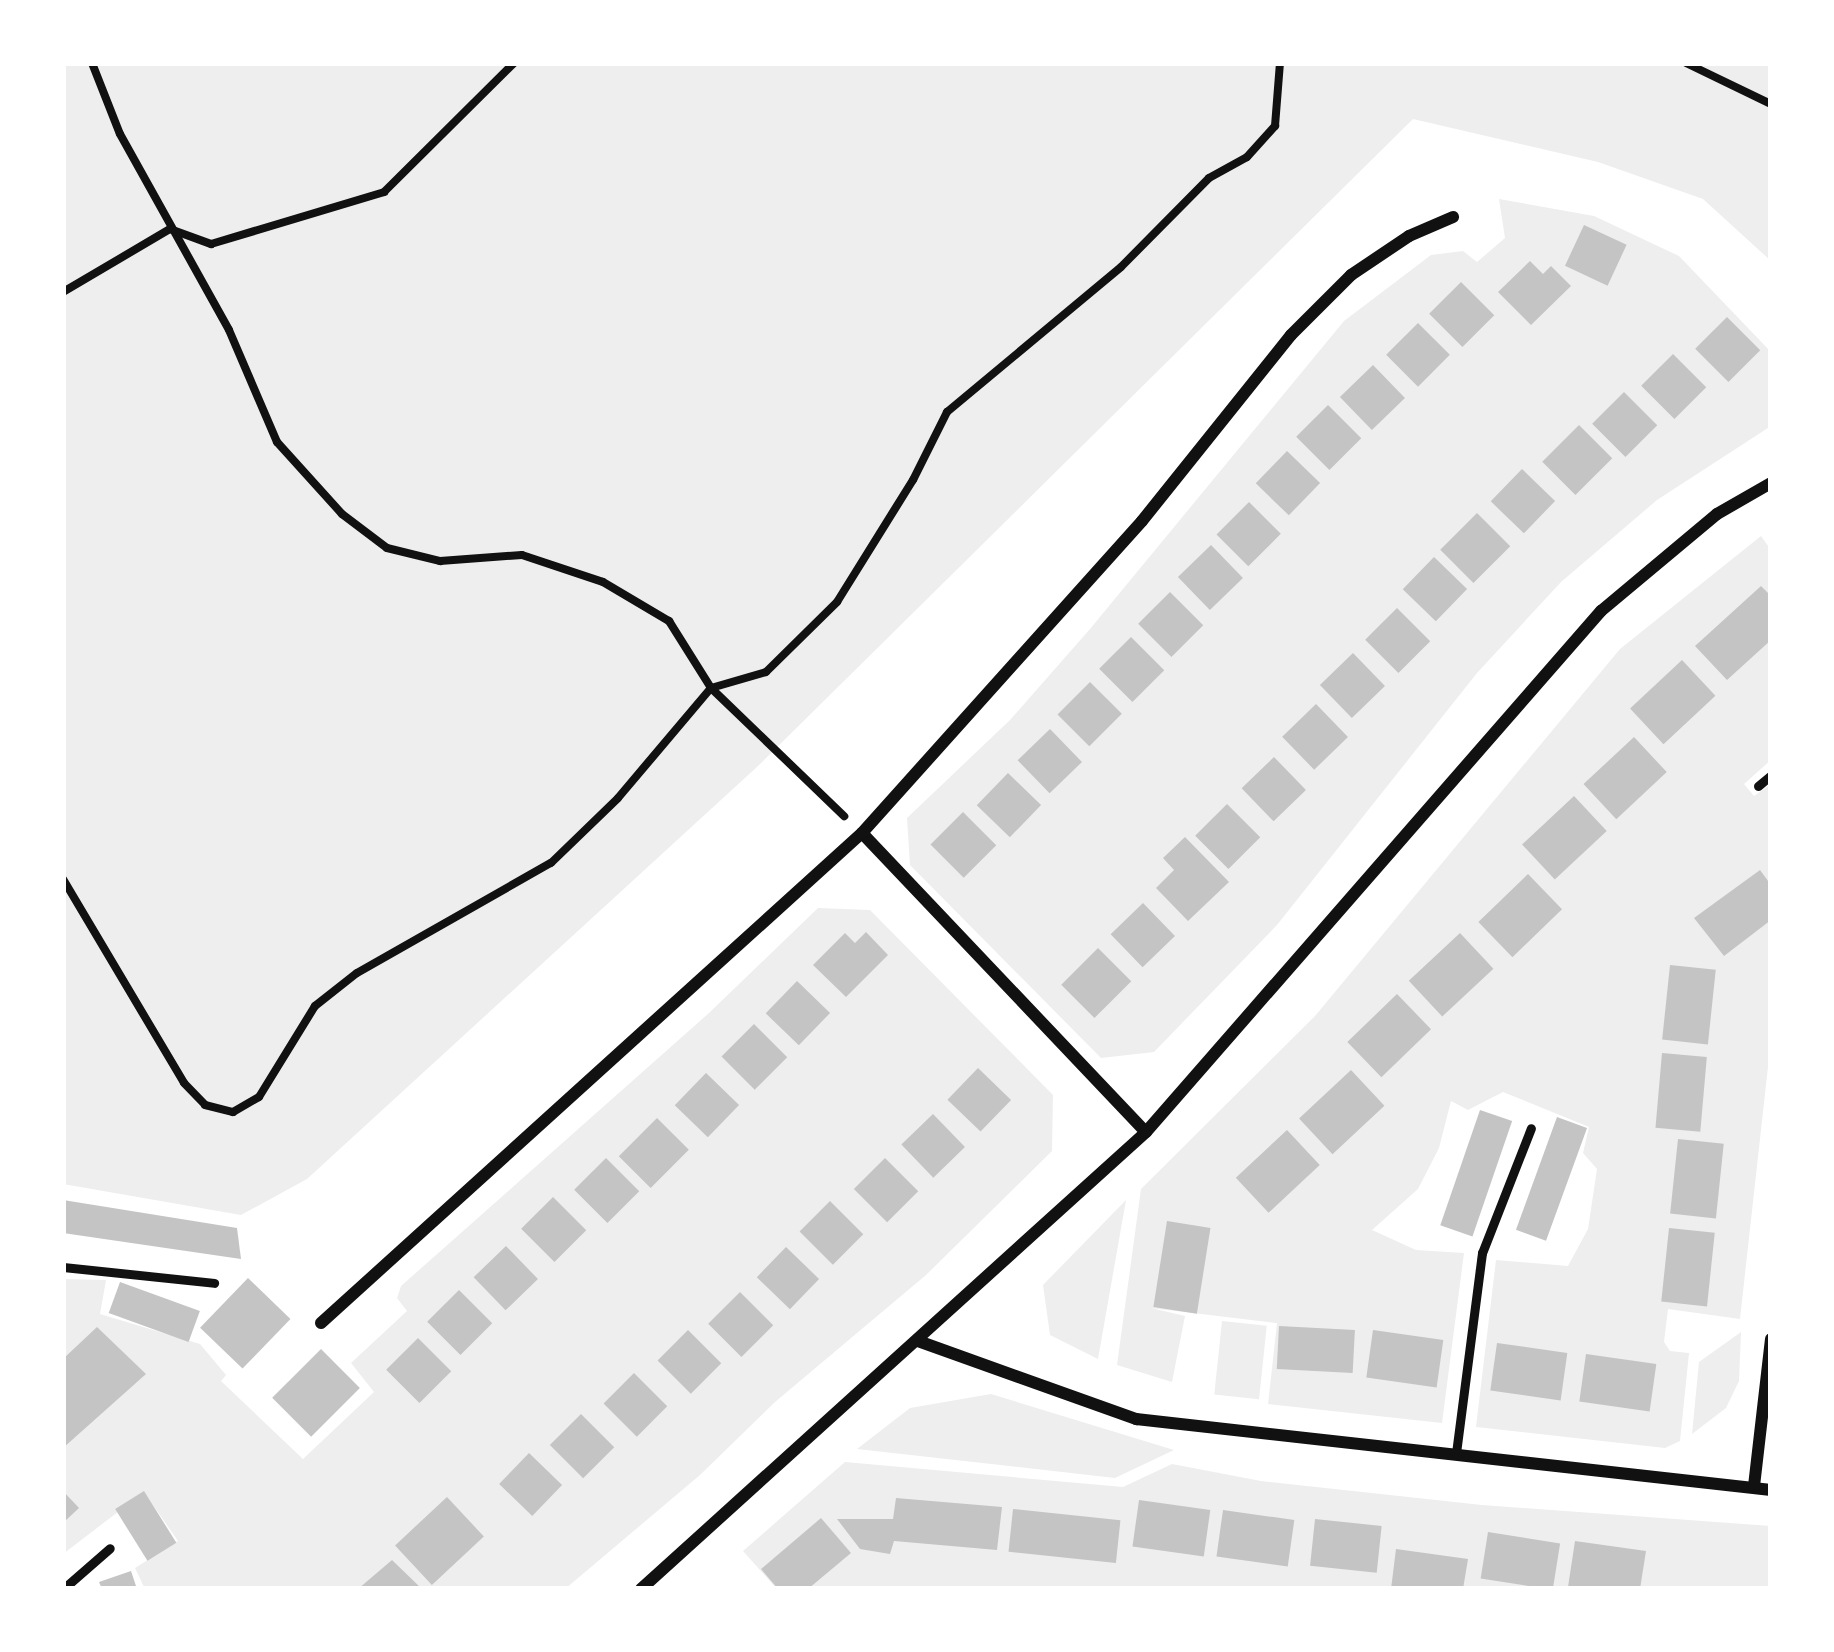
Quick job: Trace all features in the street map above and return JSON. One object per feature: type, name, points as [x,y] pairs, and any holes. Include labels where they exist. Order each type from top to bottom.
[{"type":"street","points":[[321,1323],[862,833],[1142,520],[1291,335],[1351,274],[1408,236],[1453,217]]},
{"type":"street","points":[[641,1589],[1146,1132],[1601,611],[1717,514],[1771,482]]},
{"type":"street","points":[[862,833],[1146,1132]]},
{"type":"street","points":[[1754,1486],[1771,1339]]},
{"type":"street","points":[[918,1341],[1136,1419],[1771,1490]]},
{"type":"lane","points":[[1759,786],[1771,775]]},
{"type":"lane","points":[[1456,1453],[1482,1253],[1531,1128]]},
{"type":"lane","points":[[63,1267],[214,1283]]},
{"type":"lane","points":[[63,1589],[110,1548]]},
{"type":"path","points":[[92,63],[120,134],[229,330],[277,442],[342,514],[387,548],[440,560],[522,555],[603,582],[669,621],[711,688],[862,833]]},
{"type":"path","points":[[170,229],[212,244],[384,192],[514,63]]},
{"type":"path","points":[[63,879],[184,1084],[205,1106],[233,1112],[259,1097],[315,1006],[357,973],[551,863],[618,798],[711,688],[766,672],[837,602],[913,480],[947,412],[1121,267],[1209,178],[1247,157],[1275,126],[1280,63]]},
{"type":"path","points":[[1686,63],[1771,104]]},
{"type":"path","points":[[63,292],[170,229]]},
{"type":"shaded area","points":[[63,63],[1771,63],[1771,261],[1703,199],[1598,162],[1413,119],[758,766],[307,1179],[241,1215],[63,1184]]},
{"type":"shaded area","points":[[1499,199],[1594,216],[1679,256],[1771,352],[1771,426],[1657,500],[1561,582],[1477,673],[1277,925],[1154,1052],[1101,1058],[910,865],[907,818],[1010,720],[1344,321],[1431,255],[1463,251],[1477,262],[1505,238]]},
{"type":"shaded area","points":[[1761,536],[1771,550],[1771,760],[1744,784],[1754,796],[1771,784],[1771,1040],[1740,1319],[1668,1309],[1664,1342],[1670,1351],[1689,1353],[1680,1441],[1665,1448],[1476,1427],[1496,1260],[1568,1266],[1588,1229],[1597,1169],[1583,1153],[1589,1127],[1503,1092],[1468,1110],[1451,1101],[1439,1148],[1418,1189],[1372,1230],[1416,1250],[1464,1253],[1442,1423],[1268,1404],[1277,1323],[1151,1308],[1185,1316],[1172,1382],[1117,1365],[1141,1189],[1315,1016],[1620,649]]},
{"type":"shaded area","points":[[818,908],[870,910],[1053,1095],[1052,1151],[926,1275],[775,1402],[700,1475],[565,1589],[145,1589],[135,1568],[178,1541],[144,1492],[63,1554],[63,1279],[106,1280],[100,1314],[200,1344],[226,1375],[221,1381],[303,1459],[374,1392],[351,1363],[407,1311],[397,1298],[401,1286],[709,1013]]},
{"type":"shaded area","points":[[1126,1200],[1098,1359],[1050,1335],[1043,1285]]},
{"type":"shaded area","points":[[1222,1321],[1267,1326],[1259,1399],[1214,1395]]},
{"type":"shaded area","points":[[1741,1332],[1739,1381],[1726,1408],[1692,1434],[1699,1362]]},
{"type":"shaded area","points":[[991,1394],[1174,1450],[1115,1478],[857,1449],[910,1408]]},
{"type":"shaded area","points":[[845,1462],[1123,1487],[1172,1464],[1261,1481],[1482,1505],[1771,1526],[1771,1589],[777,1589],[743,1551]]},
{"type":"building","points":[[1584,225],[1627,245],[1608,286],[1565,266]]},
{"type":"building","points":[[1530,261],[1543,274],[1551,266],[1571,286],[1531,325],[1498,292]]},
{"type":"building","points":[[1461,282],[1494,315],[1462,347],[1429,314]]},
{"type":"building","points":[[1727,317],[1760,350],[1728,382],[1695,349]]},
{"type":"building","points":[[1418,323],[1450,355],[1418,387],[1386,355]]},
{"type":"building","points":[[1673,354],[1706,387],[1674,419],[1641,386]]},
{"type":"building","points":[[1373,365],[1405,398],[1372,430],[1340,397]]},
{"type":"building","points":[[1624,392],[1657,425],[1625,457],[1592,424]]},
{"type":"building","points":[[1328,405],[1361,438],[1329,470],[1296,437]]},
{"type":"building","points":[[1579,425],[1612,458],[1575,495],[1542,462]]},
{"type":"building","points":[[1287,451],[1320,483],[1289,515],[1256,483]]},
{"type":"building","points":[[1522,469],[1555,501],[1524,533],[1491,501]]},
{"type":"building","points":[[1249,502],[1281,534],[1248,566],[1216,535]]},
{"type":"building","points":[[1477,513],[1510,546],[1473,583],[1440,550]]},
{"type":"building","points":[[1211,545],[1243,578],[1210,610],[1178,577]]},
{"type":"building","points":[[1434,557],[1467,589],[1436,621],[1403,589]]},
{"type":"building","points":[[1761,586],[1771,596],[1771,640],[1727,680],[1695,646]]},
{"type":"building","points":[[1170,592],[1203,625],[1171,657],[1138,624]]},
{"type":"building","points":[[1397,608],[1430,641],[1398,673],[1365,640]]},
{"type":"building","points":[[1131,637],[1164,670],[1132,702],[1099,669]]},
{"type":"building","points":[[1353,653],[1385,686],[1352,718],[1320,685]]},
{"type":"building","points":[[1682,660],[1715,696],[1663,744],[1630,708]]},
{"type":"building","points":[[1090,682],[1122,714],[1089,746],[1057,715]]},
{"type":"building","points":[[1316,704],[1348,737],[1314,770],[1282,737]]},
{"type":"building","points":[[1050,729],[1082,762],[1050,793],[1018,760]]},
{"type":"building","points":[[1634,737],[1667,772],[1616,819],[1584,784]]},
{"type":"building","points":[[1274,757],[1306,790],[1274,821],[1242,788]]},
{"type":"building","points":[[1008,773],[1041,805],[1010,837],[977,805]]},
{"type":"building","points":[[1574,796],[1607,831],[1555,880],[1522,844]]},
{"type":"building","points":[[1227,804],[1260,837],[1228,869],[1195,836]]},
{"type":"building","points":[[963,812],[996,845],[964,878],[930,845]]},
{"type":"building","points":[[1185,837],[1229,882],[1188,921],[1156,888],[1174,870],[1163,858]]},
{"type":"building","points":[[1760,870],[1771,885],[1771,920],[1724,956],[1694,918]]},
{"type":"building","points":[[1528,874],[1562,909],[1512,957],[1478,922]]},
{"type":"building","points":[[1143,903],[1175,936],[1143,967],[1111,934]]},
{"type":"building","points":[[866,932],[888,955],[846,997],[813,965],[845,933],[855,943]]},
{"type":"building","points":[[1460,933],[1493,969],[1442,1017],[1409,981]]},
{"type":"building","points":[[1098,948],[1131,981],[1094,1018],[1061,985]]},
{"type":"building","points":[[1670,965],[1716,970],[1708,1044],[1662,1040]]},
{"type":"building","points":[[797,981],[830,1013],[799,1045],[766,1013]]},
{"type":"building","points":[[1397,994],[1431,1029],[1381,1077],[1347,1042]]},
{"type":"building","points":[[754,1024],[787,1057],[755,1090],[721,1057]]},
{"type":"building","points":[[1662,1053],[1707,1057],[1700,1132],[1655,1128]]},
{"type":"building","points":[[978,1068],[1011,1100],[981,1132],[947,1100]]},
{"type":"building","points":[[1351,1070],[1384,1106],[1332,1154],[1299,1118]]},
{"type":"building","points":[[706,1073],[739,1105],[708,1137],[675,1105]]},
{"type":"building","points":[[1480,1110],[1512,1121],[1472,1236],[1440,1225]]},
{"type":"building","points":[[933,1114],[965,1147],[933,1178],[901,1145]]},
{"type":"building","points":[[1557,1117],[1587,1128],[1546,1241],[1516,1230]]},
{"type":"building","points":[[657,1118],[689,1150],[651,1188],[619,1156]]},
{"type":"building","points":[[1287,1130],[1320,1165],[1269,1213],[1236,1178]]},
{"type":"building","points":[[1678,1139],[1724,1144],[1716,1218],[1670,1214]]},
{"type":"building","points":[[606,1158],[639,1191],[607,1223],[574,1190]]},
{"type":"building","points":[[885,1158],[918,1191],[887,1222],[854,1189]]},
{"type":"building","points":[[553,1197],[586,1230],[554,1262],[521,1229]]},
{"type":"building","points":[[63,1200],[237,1228],[241,1259],[63,1233]]},
{"type":"building","points":[[830,1201],[863,1234],[833,1265],[800,1231]]},
{"type":"building","points":[[1167,1221],[1210,1228],[1197,1314],[1153,1307]]},
{"type":"building","points":[[1669,1228],[1715,1233],[1707,1306],[1661,1302]]},
{"type":"building","points":[[506,1246],[538,1279],[506,1310],[474,1277]]},
{"type":"building","points":[[786,1247],[819,1279],[790,1309],[757,1277]]},
{"type":"building","points":[[248,1278],[290,1319],[243,1369],[200,1328]]},
{"type":"building","points":[[120,1282],[200,1311],[189,1342],[109,1313]]},
{"type":"building","points":[[459,1290],[492,1323],[460,1355],[427,1322]]},
{"type":"building","points":[[740,1292],[773,1325],[741,1357],[708,1324]]},
{"type":"building","points":[[1279,1326],[1355,1330],[1353,1373],[1277,1369]]},
{"type":"building","points":[[97,1327],[146,1374],[63,1448],[63,1359]]},
{"type":"building","points":[[688,1330],[721,1363],[691,1394],[658,1360]]},
{"type":"building","points":[[1373,1330],[1443,1340],[1437,1387],[1366,1378]]},
{"type":"building","points":[[418,1338],[451,1371],[419,1403],[386,1370]]},
{"type":"building","points":[[1497,1343],[1567,1353],[1561,1400],[1490,1391]]},
{"type":"building","points":[[321,1349],[360,1388],[311,1437],[272,1398]]},
{"type":"building","points":[[1586,1354],[1656,1364],[1650,1411],[1579,1402]]},
{"type":"building","points":[[634,1373],[667,1406],[637,1437],[604,1403]]},
{"type":"building","points":[[581,1414],[614,1447],[583,1478],[550,1445]]},
{"type":"building","points":[[529,1453],[562,1485],[532,1516],[499,1484]]},
{"type":"building","points":[[63,1491],[79,1508],[63,1523]]},
{"type":"building","points":[[144,1491],[176,1543],[147,1561],[115,1509]]},
{"type":"building","points":[[447,1497],[484,1536],[432,1585],[395,1545]]},
{"type":"building","points":[[896,1498],[1002,1507],[997,1550],[894,1541],[890,1554],[860,1549],[837,1519],[893,1519]]},
{"type":"building","points":[[1139,1500],[1210,1510],[1204,1557],[1132,1547]]},
{"type":"building","points":[[1013,1509],[1120,1520],[1116,1563],[1009,1552]]},
{"type":"building","points":[[1223,1510],[1294,1520],[1288,1567],[1216,1557]]},
{"type":"building","points":[[821,1518],[851,1553],[808,1589],[778,1589],[761,1569]]},
{"type":"building","points":[[1315,1519],[1382,1526],[1377,1573],[1310,1566]]},
{"type":"building","points":[[1488,1532],[1560,1543],[1553,1589],[1481,1578]]},
{"type":"building","points":[[1575,1541],[1646,1551],[1640,1589],[1568,1587]]},
{"type":"building","points":[[1396,1549],[1468,1559],[1463,1589],[1391,1589]]},
{"type":"building","points":[[392,1560],[422,1589],[358,1589]]},
{"type":"building","points":[[131,1571],[137,1589],[102,1589],[99,1582]]}]
